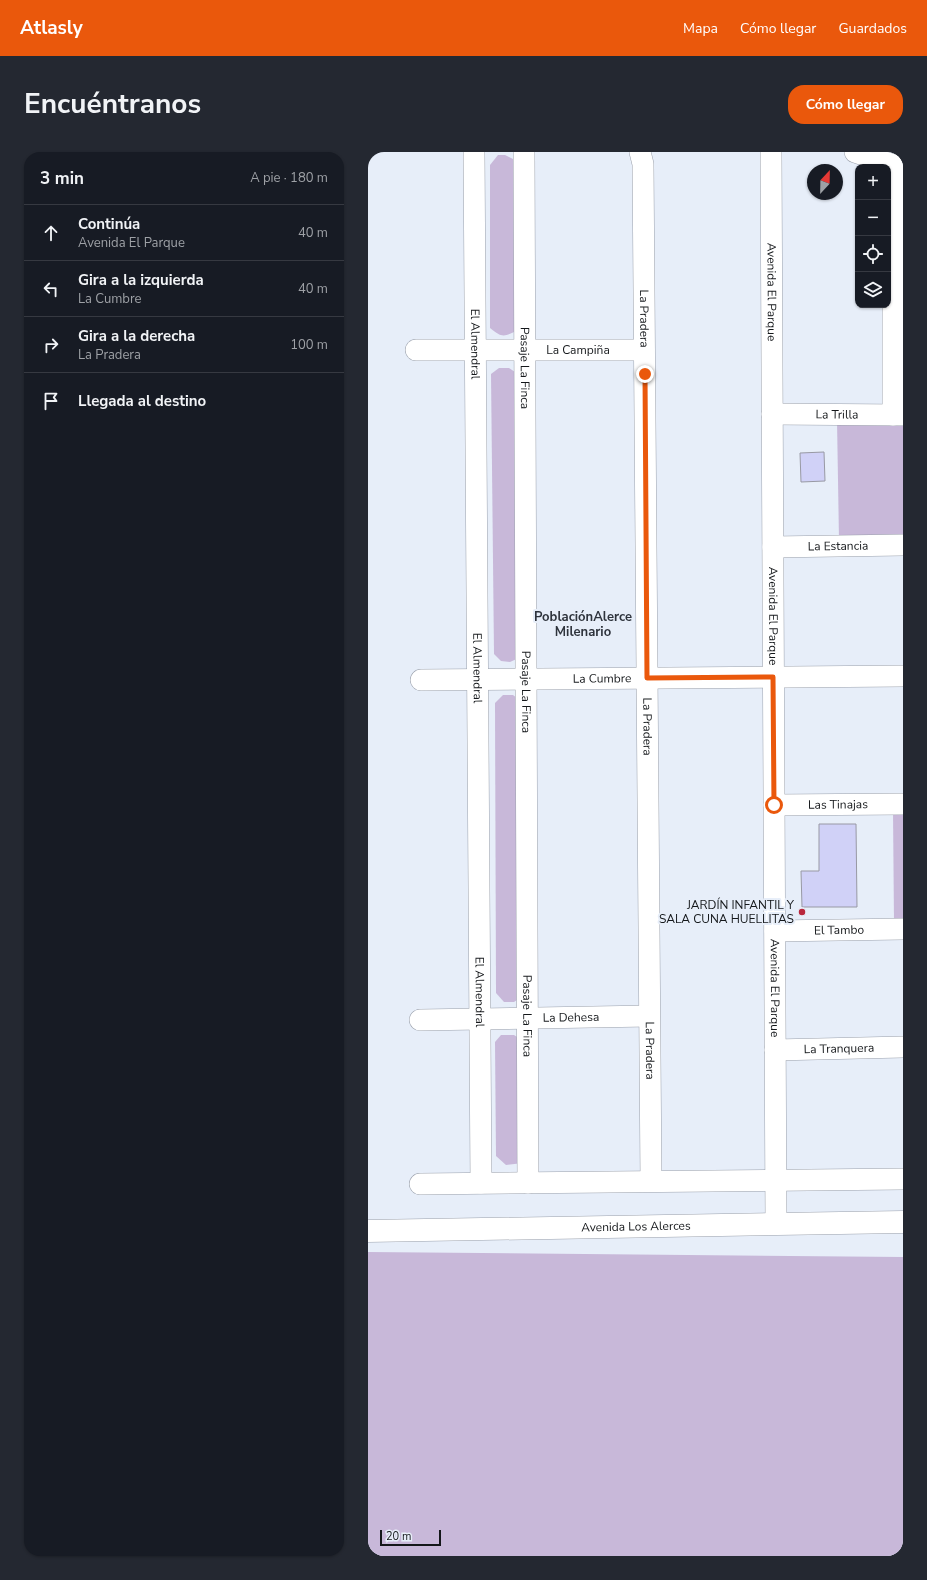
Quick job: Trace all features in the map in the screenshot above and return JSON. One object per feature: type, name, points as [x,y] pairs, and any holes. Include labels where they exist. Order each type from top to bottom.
[{"type":"main road","name":"Avenida Los Alerces","points":[[368,1231],[903,1222]]},
{"type":"street","name":"El Almendral","points":[[474,152],[481,1183]]},
{"type":"street","name":"Pasaje La Finca","points":[[524,152],[528,1183]]},
{"type":"street","name":"La Pradera","points":[[640,152],[643,164],[651,1182]]},
{"type":"street","name":"Avenida El Parque","points":[[771,152],[776,1224]]},
{"type":"street","points":[[855,152],[898,166],[898,415]]},
{"type":"street","name":"La Campiña","points":[[416,350],[644,350]]},
{"type":"street","name":"La Trilla","points":[[772,414],[898,415]]},
{"type":"street","name":"La Estancia","points":[[772,547],[903,545]]},
{"type":"street","name":"La Cumbre","points":[[421,680],[903,676]]},
{"type":"street","name":"Las Tinajas","points":[[774,805],[903,804]]},
{"type":"street","name":"El Tambo","points":[[774,931],[903,929]]},
{"type":"street","name":"La Dehesa","points":[[420,1020],[650,1016]]},
{"type":"street","name":"La Tranquera","points":[[775,1050],[903,1047]]},
{"type":"street","points":[[420,1184],[903,1179]]},
{"type":"shaded area","points":[[498,155],[505,155],[517,161],[518,330],[506,335],[497,334],[490,328],[490,165]]},
{"type":"shaded area","points":[[499,368],[509,368],[518,374],[521,657],[510,662],[501,661],[494,654],[491,374]]},
{"type":"shaded area","points":[[837,420],[903,420],[903,539],[839,540]]},
{"type":"shaded area","points":[[503,695],[513,695],[522,702],[523,996],[514,1002],[504,1002],[496,993],[495,703]]},
{"type":"shaded area","points":[[893,811],[903,811],[903,923],[894,923]]},
{"type":"shaded area","points":[[501,1035],[514,1035],[522,1040],[523,1163],[506,1165],[496,1156],[495,1042]]},
{"type":"shaded area","points":[[368,1252],[903,1257],[903,1556],[368,1556]]},
{"type":"building","points":[[824,452],[825,481],[801,482],[800,453]]},
{"type":"building","points":[[819,824],[856,824],[857,907],[802,907],[801,871],[819,871]]},
{"type":"place","name":"JARDÍN INFANTIL Y SALA CUNA HUELLITAS","points":[[802,912]]},
{"type":"district","name":"PoblaciónAlerce Milenario","points":[[583,624]]},
{"type":"route","points":[[645,374],[647,678],[773,677],[774,805]]}]
